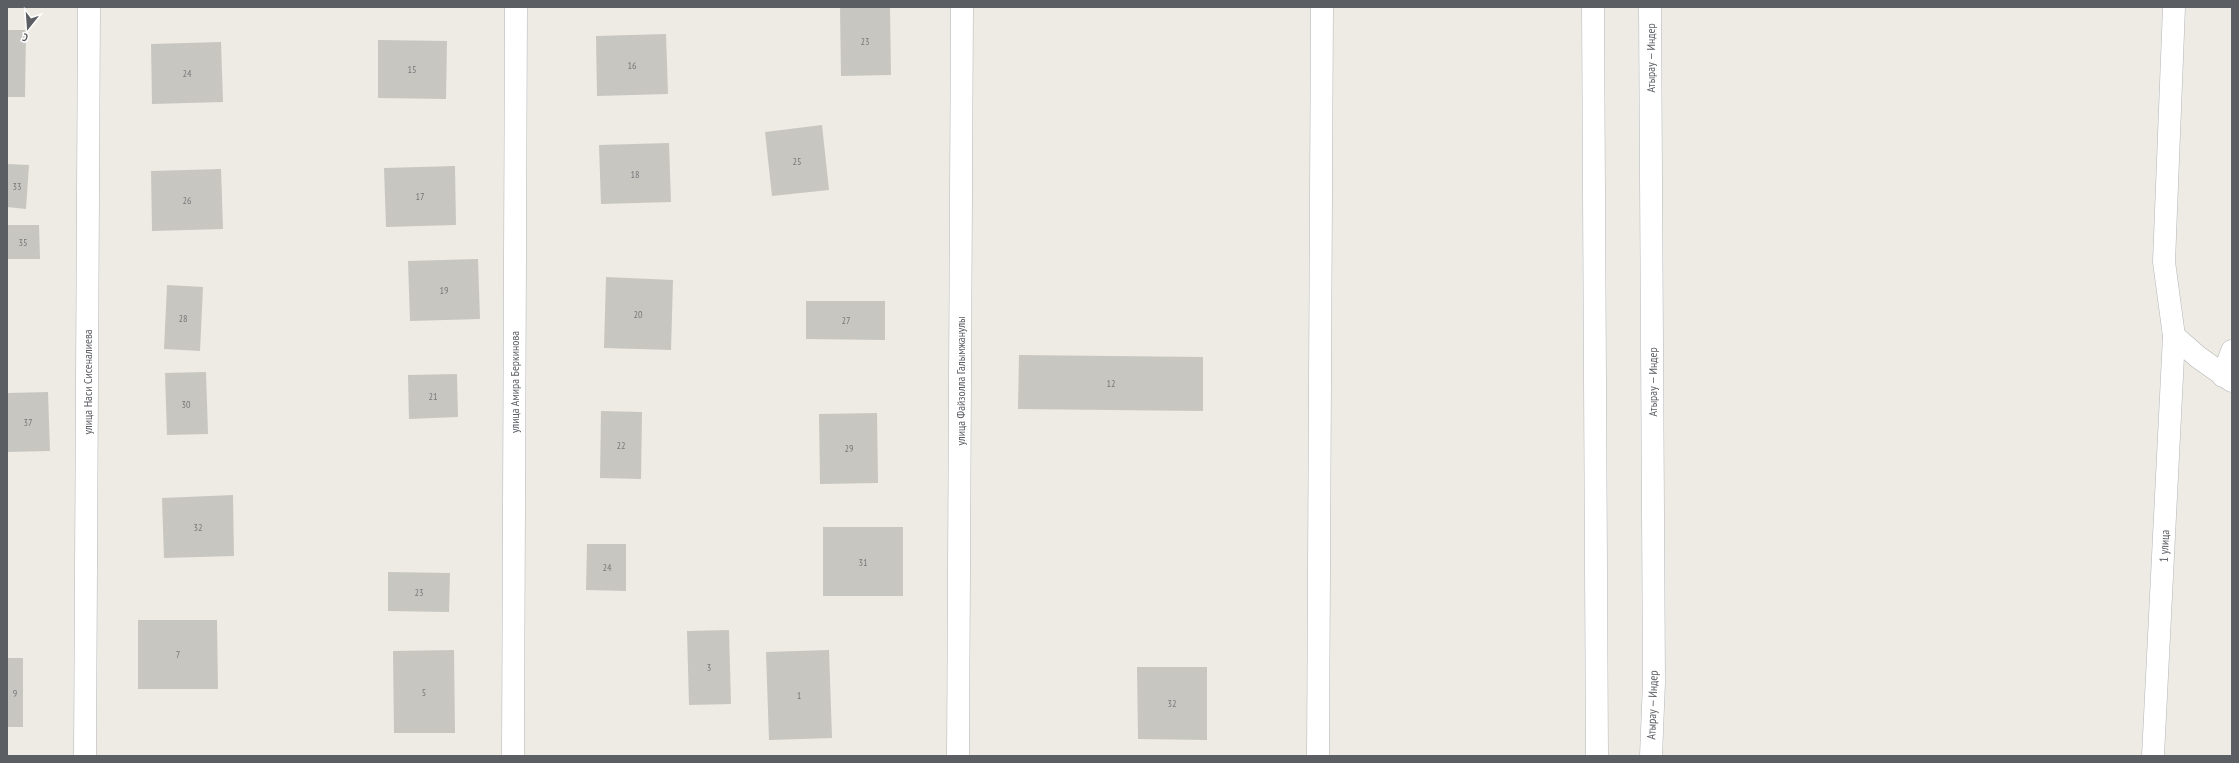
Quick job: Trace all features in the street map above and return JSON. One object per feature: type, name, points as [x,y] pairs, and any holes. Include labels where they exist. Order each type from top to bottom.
[{"type":"street","name":"улица Наси Сисеналиева","points":[[85,756],[89,7]]},
{"type":"street","name":"улица Амира Беркинова","points":[[513,756],[516,7]]},
{"type":"street","name":"улица Файзолла Галымжанулы","points":[[958,756],[962,7]]},
{"type":"street","points":[[1318,756],[1322,7]]},
{"type":"street","points":[[1593,7],[1597,756]]},
{"type":"street","name":"Атырау — Индер","points":[[1650,7],[1654,682],[1651,756]]},
{"type":"street","name":"1 улица","points":[[2153,756],[2174,336],[2164,262],[2174,7]]},
{"type":"street","points":[[2174,336],[2198,357],[2228,379],[2232,350]]},
{"type":"building","points":[[840,7],[890,7],[891,75],[841,76]]},
{"type":"building","points":[[7,30],[26,30],[25,97],[7,97]]},
{"type":"building","points":[[666,34],[668,94],[597,96],[596,36]]},
{"type":"building","points":[[378,40],[447,41],[446,99],[378,98]]},
{"type":"building","points":[[221,42],[223,102],[152,104],[151,44]]},
{"type":"building","points":[[822,125],[829,190],[772,196],[765,132]]},
{"type":"building","points":[[669,143],[671,202],[601,204],[599,145]]},
{"type":"building","points":[[7,164],[29,165],[26,209],[7,207]]},
{"type":"building","points":[[455,166],[456,225],[386,227],[384,168]]},
{"type":"building","points":[[221,169],[223,229],[152,231],[151,171]]},
{"type":"building","points":[[7,225],[39,225],[40,259],[7,259]]},
{"type":"building","points":[[478,259],[480,319],[410,321],[408,261]]},
{"type":"building","points":[[606,277],[673,280],[671,350],[604,348]]},
{"type":"building","points":[[167,285],[203,287],[200,351],[164,349]]},
{"type":"building","points":[[806,301],[885,301],[885,340],[806,339]]},
{"type":"building","points":[[1019,355],[1203,357],[1203,411],[1018,409]]},
{"type":"building","points":[[206,372],[208,434],[167,435],[165,373]]},
{"type":"building","points":[[457,374],[458,417],[409,419],[408,375]]},
{"type":"building","points":[[48,392],[50,451],[7,452],[7,393]]},
{"type":"building","points":[[601,411],[642,412],[641,479],[600,478]]},
{"type":"building","points":[[877,413],[878,483],[820,484],[819,414]]},
{"type":"building","points":[[233,495],[234,556],[164,558],[162,498]]},
{"type":"building","points":[[823,527],[903,527],[903,596],[823,596]]},
{"type":"building","points":[[587,544],[626,544],[626,591],[586,590]]},
{"type":"building","points":[[388,572],[450,573],[449,612],[388,611]]},
{"type":"building","points":[[138,620],[217,620],[218,689],[138,689]]},
{"type":"building","points":[[729,630],[731,704],[689,705],[687,631]]},
{"type":"building","points":[[454,650],[455,733],[394,733],[393,651]]},
{"type":"building","points":[[829,650],[832,738],[769,740],[766,652]]},
{"type":"building","points":[[7,658],[23,658],[23,727],[7,727]]},
{"type":"building","points":[[1137,667],[1207,667],[1207,740],[1138,739]]}]
